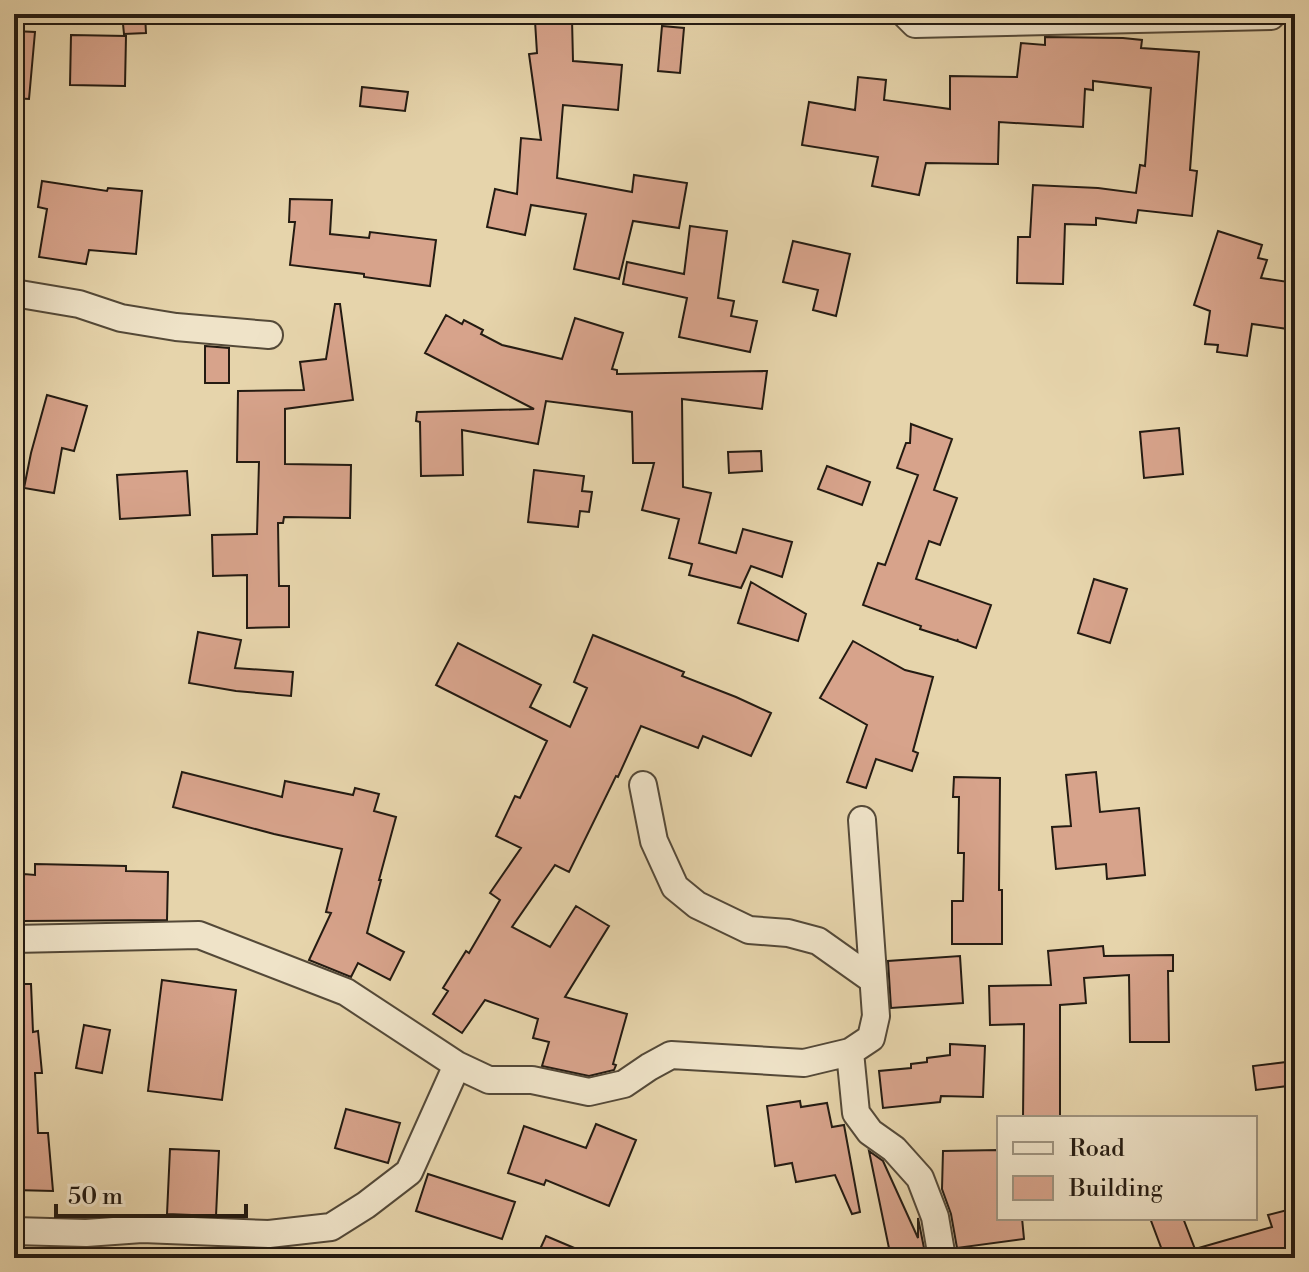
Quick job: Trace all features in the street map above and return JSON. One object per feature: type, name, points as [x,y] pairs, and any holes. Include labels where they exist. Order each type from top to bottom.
[{"type":"street","points":[[905,14],[915,24],[1271,16]]},
{"type":"street","points":[[14,293],[79,304],[121,318],[176,327],[269,335]]},
{"type":"street","points":[[643,785],[654,841],[675,887],[697,905],[749,930],[788,933],[818,941],[873,980]]},
{"type":"street","points":[[14,939],[199,935],[346,992],[457,1065],[489,1080],[532,1080],[589,1092],[624,1084],[671,1055],[804,1063],[850,1052],[871,1038],[876,1016],[862,820]]},
{"type":"street","points":[[850,1052],[856,1113],[870,1132],[894,1149],[920,1178],[935,1217],[942,1258]]},
{"type":"street","points":[[14,1231],[86,1233],[142,1229],[269,1234],[331,1227],[409,1172],[457,1065]]},
{"type":"building","points":[[122,14],[145,14],[146,33],[124,34]]},
{"type":"building","points":[[572,19],[573,61],[622,65],[618,110],[563,105],[557,178],[632,192],[634,175],[687,183],[679,228],[633,221],[619,279],[574,269],[586,214],[531,205],[525,235],[487,227],[495,189],[517,194],[521,138],[541,140],[529,54],[537,53],[535,21]]},
{"type":"building","points":[[662,26],[684,28],[680,73],[658,71]]},
{"type":"building","points":[[14,31],[35,32],[29,99],[14,98]]},
{"type":"building","points":[[71,35],[126,36],[125,86],[70,85]]},
{"type":"building","points":[[1045,37],[1123,38],[1142,40],[1141,48],[1199,52],[1190,170],[1197,171],[1192,216],[1138,210],[1136,223],[1096,218],[1096,225],[1065,224],[1063,284],[1017,283],[1018,237],[1030,237],[1033,185],[1136,193],[1140,165],[1145,166],[1151,88],[1093,81],[1093,90],[1085,89],[1083,127],[999,122],[998,164],[926,163],[919,195],[872,186],[878,157],[802,145],[809,102],[855,110],[858,77],[886,80],[884,100],[950,109],[950,76],[1017,77],[1021,43],[1045,45]]},
{"type":"building","points":[[362,87],[408,92],[405,111],[360,106]]},
{"type":"building","points":[[42,181],[107,191],[108,188],[142,191],[136,254],[89,250],[86,264],[39,257],[47,209],[38,207]]},
{"type":"building","points":[[290,199],[332,200],[330,234],[369,238],[370,232],[436,240],[430,286],[290,265],[295,222],[289,222]]},
{"type":"building","points":[[690,226],[727,231],[718,298],[734,301],[731,316],[757,321],[750,352],[679,337],[687,298],[623,284],[627,262],[684,274]]},
{"type":"building","points":[[1218,231],[1262,245],[1258,258],[1267,260],[1261,278],[1295,283],[1295,330],[1252,324],[1247,356],[1217,352],[1218,345],[1205,344],[1210,311],[1194,305]]},
{"type":"building","points":[[793,241],[850,254],[836,316],[813,310],[818,290],[783,282]]},
{"type":"building","points":[[335,304],[340,304],[353,400],[285,409],[285,464],[351,465],[350,518],[284,517],[283,523],[278,523],[279,586],[289,586],[289,627],[247,628],[247,575],[213,576],[212,535],[257,534],[259,462],[237,462],[238,391],[304,390],[300,362],[326,359]]},
{"type":"building","points":[[446,315],[483,330],[481,334],[502,345],[562,359],[575,318],[623,333],[612,369],[617,370],[617,374],[767,371],[762,409],[682,399],[683,487],[711,493],[699,543],[736,553],[743,529],[792,542],[782,577],[751,566],[741,588],[689,575],[692,564],[669,558],[679,519],[642,510],[654,463],[633,463],[632,412],[546,401],[538,444],[462,430],[463,475],[421,476],[417,412],[534,409],[425,353]]},
{"type":"building","points":[[205,346],[229,348],[229,383],[205,383]]},
{"type":"building","points":[[47,395],[87,406],[74,451],[62,448],[54,493],[24,488]]},
{"type":"building","points":[[911,424],[952,439],[934,490],[957,498],[940,545],[929,541],[916,579],[991,605],[976,648],[863,605],[878,563],[885,565],[918,475],[897,468],[906,443],[910,443]]},
{"type":"building","points":[[1179,428],[1183,474],[1144,478],[1140,432]]},
{"type":"building","points":[[761,451],[762,471],[729,473],[728,452]]},
{"type":"building","points":[[827,466],[870,482],[862,505],[818,489]]},
{"type":"building","points":[[534,470],[584,476],[582,491],[592,492],[589,512],[580,511],[578,527],[528,522]]},
{"type":"building","points":[[187,471],[190,515],[120,519],[117,475]]},
{"type":"building","points":[[1094,579],[1127,589],[1110,643],[1078,633]]},
{"type":"building","points":[[751,582],[806,614],[798,641],[738,623]]},
{"type":"building","points":[[198,632],[241,640],[235,668],[293,672],[291,696],[189,683]]},
{"type":"building","points":[[593,635],[684,672],[682,676],[771,713],[751,756],[703,736],[698,748],[641,726],[569,872],[555,865],[512,927],[550,947],[576,906],[609,926],[565,997],[627,1014],[614,1070],[589,1076],[542,1066],[549,1042],[533,1038],[538,1019],[485,1000],[462,1033],[433,1014],[448,991],[443,988],[466,951],[469,953],[500,900],[490,893],[521,848],[496,836],[515,796],[520,798],[547,741],[436,685],[458,643],[541,685],[530,707],[570,727],[587,688],[574,682]]},
{"type":"building","points":[[853,641],[905,670],[933,677],[913,751],[918,753],[912,771],[876,759],[866,788],[847,782],[867,725],[820,698]]},
{"type":"building","points":[[182,772],[282,797],[285,781],[353,795],[355,788],[379,794],[374,811],[396,817],[367,933],[404,952],[390,980],[358,963],[351,977],[309,960],[331,913],[326,912],[342,849],[173,807]]},
{"type":"building","points":[[1096,772],[1100,812],[1139,808],[1145,875],[1107,879],[1106,864],[1056,869],[1052,827],[1071,826],[1066,775]]},
{"type":"building","points":[[954,777],[1000,778],[1002,944],[952,944],[952,901],[963,901],[964,853],[958,853],[959,797],[953,797]]},
{"type":"building","points":[[35,864],[126,866],[126,871],[168,872],[167,920],[22,921],[24,874],[35,875]]},
{"type":"building","points":[[1103,946],[1104,956],[1173,955],[1173,971],[1168,971],[1169,1042],[1130,1042],[1129,975],[1084,978],[1086,1003],[1060,1005],[1060,1116],[1023,1116],[1024,1024],[990,1025],[989,986],[1051,985],[1048,951]]},
{"type":"building","points":[[960,956],[963,1003],[891,1008],[888,961]]},
{"type":"building","points":[[162,980],[236,990],[222,1100],[148,1091]]},
{"type":"building","points":[[14,984],[31,984],[33,1032],[38,1031],[42,1073],[35,1073],[38,1133],[48,1133],[53,1191],[14,1190]]},
{"type":"building","points":[[84,1025],[110,1030],[102,1073],[76,1068]]},
{"type":"building","points":[[950,1044],[985,1046],[983,1097],[941,1096],[940,1102],[883,1108],[879,1071],[911,1068],[911,1064],[927,1062],[927,1058],[950,1055]]},
{"type":"building","points":[[1295,1061],[1295,1085],[1256,1090],[1253,1066]]},
{"type":"building","points":[[800,1101],[801,1107],[827,1103],[832,1127],[844,1125],[860,1212],[852,1214],[835,1175],[796,1182],[792,1163],[775,1166],[767,1106]]},
{"type":"building","points":[[346,1109],[400,1123],[388,1163],[335,1148]]},
{"type":"building","points":[[596,1124],[636,1140],[609,1206],[546,1180],[544,1185],[508,1173],[524,1126],[586,1148]]},
{"type":"building","points":[[170,1149],[219,1151],[216,1216],[167,1214]]},
{"type":"building","points":[[997,1150],[997,1220],[1022,1220],[1024,1239],[957,1248],[951,1214],[942,1189],[943,1151]]},
{"type":"building","points":[[869,1151],[883,1161],[918,1238],[918,1218],[926,1258],[891,1258]]},
{"type":"building","points":[[428,1174],[515,1202],[502,1239],[416,1211]]},
{"type":"building","points":[[1295,1208],[1295,1258],[1165,1258],[1151,1220],[1184,1220],[1195,1249],[1272,1227],[1268,1215]]},
{"type":"building","points":[[546,1236],[598,1258],[536,1258]]}]
